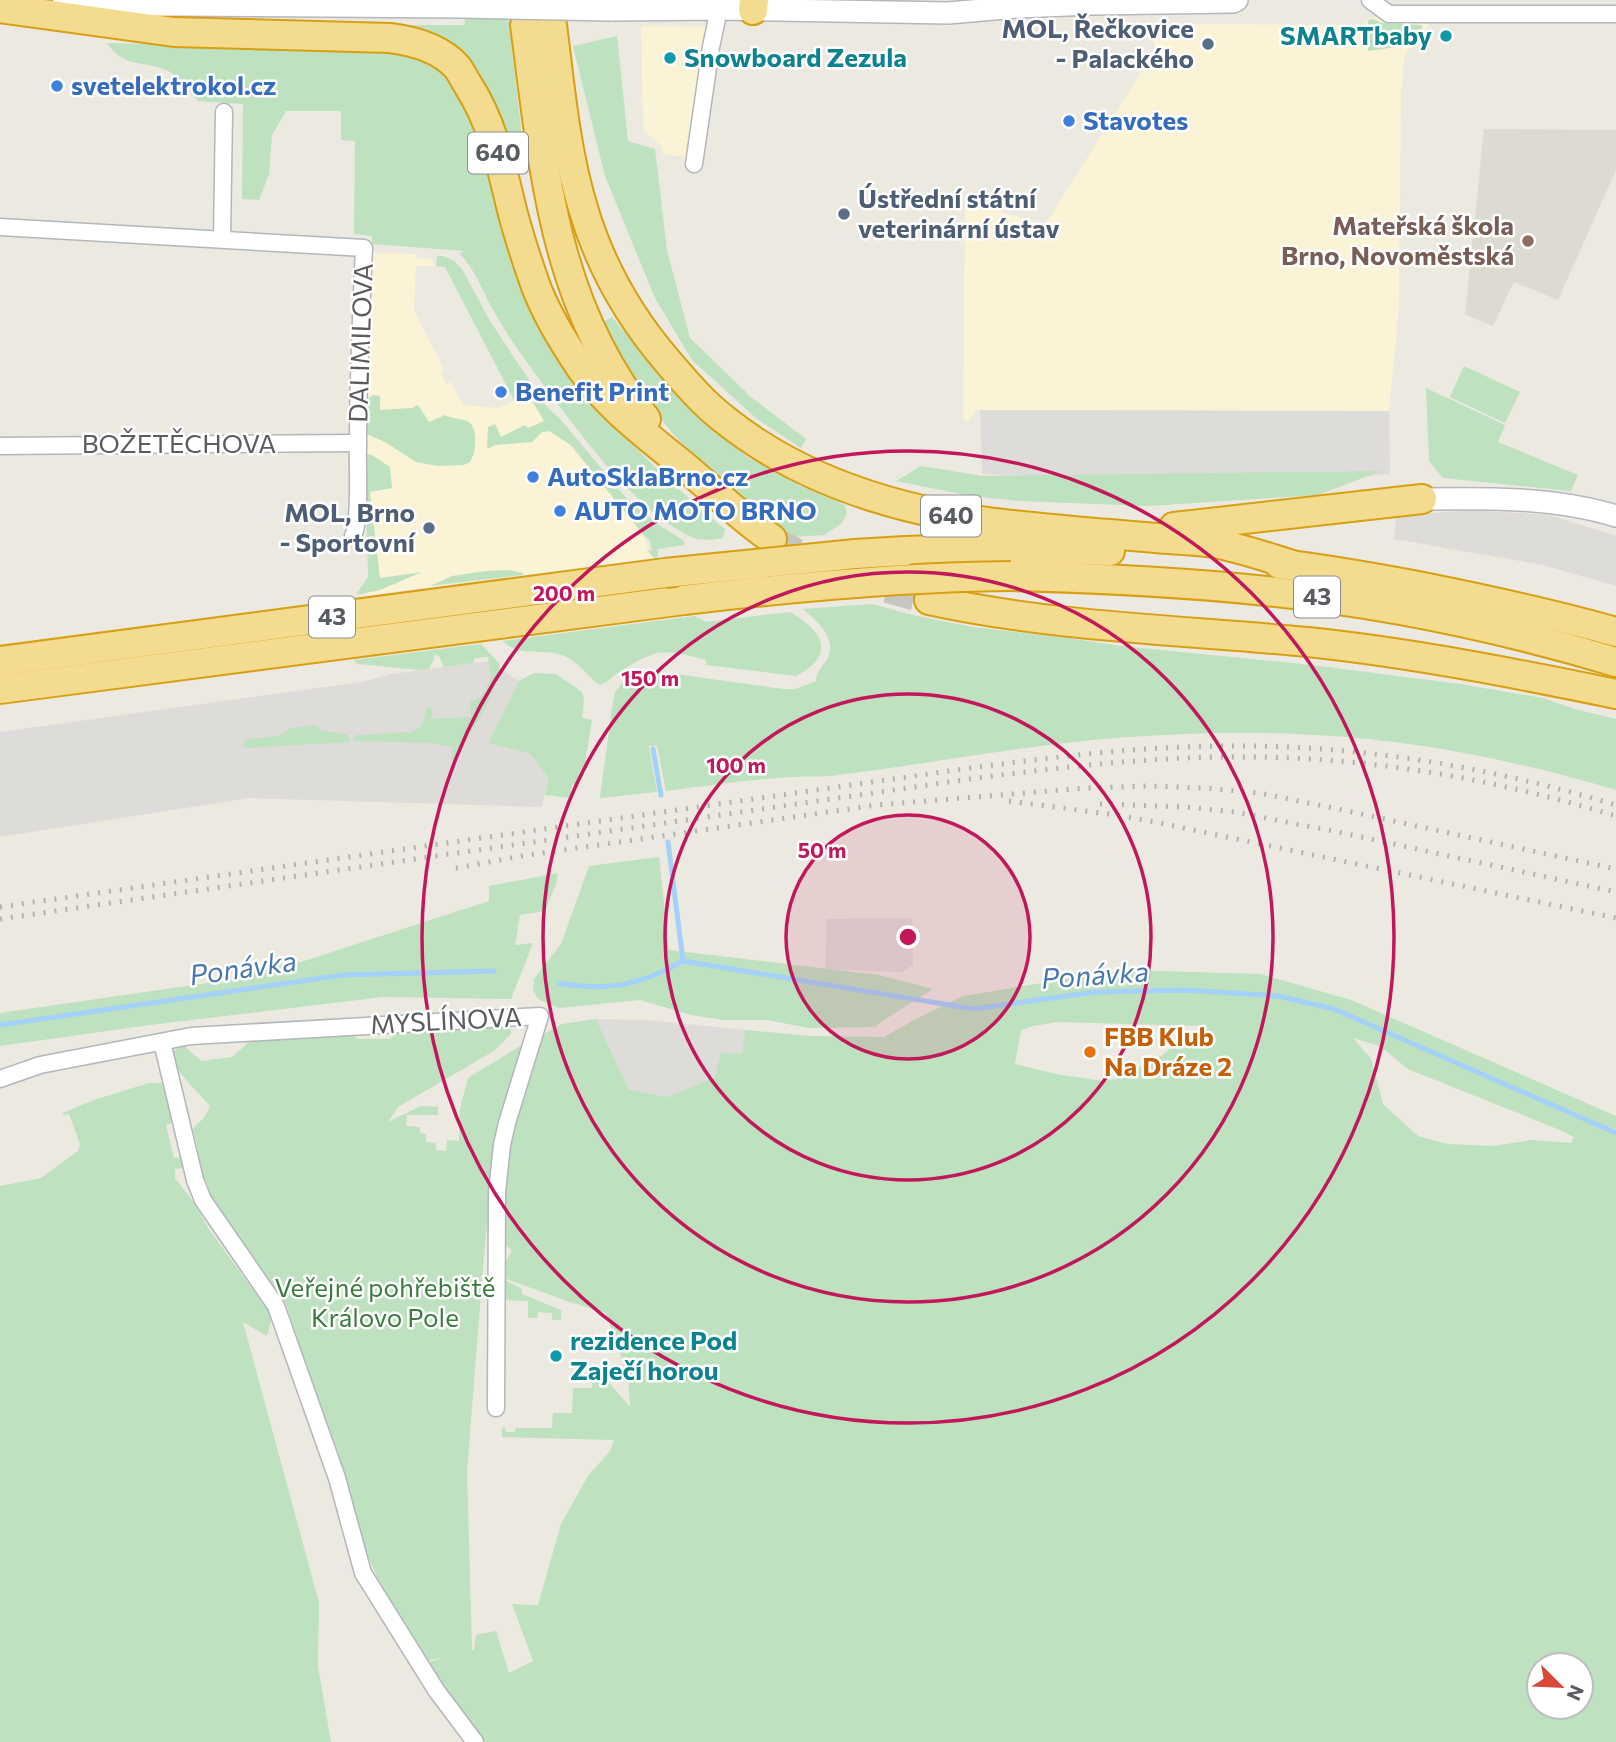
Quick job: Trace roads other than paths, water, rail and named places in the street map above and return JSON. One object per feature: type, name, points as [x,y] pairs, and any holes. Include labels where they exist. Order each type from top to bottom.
[{"type":"highway","name":"640","points":[[0,8],[174,32],[412,40],[435,50],[456,66],[481,106],[492,133],[534,284],[574,359],[610,404],[732,510],[772,539]]},
{"type":"highway","name":"640","points":[[693,474],[628,397],[600,350],[576,297],[550,203],[539,25],[566,127],[575,178],[598,250],[622,300],[642,330],[687,384],[724,420],[769,451],[806,471],[895,504],[988,522],[1214,543],[1296,566]]},
{"type":"highway","points":[[908,551],[994,535],[1101,533],[1185,526],[1422,499]]},
{"type":"highway","name":"43","points":[[0,661],[665,573],[855,554],[977,548],[1045,548],[1207,557],[1296,566],[1474,597],[1616,632]]},
{"type":"highway","name":"43","points":[[0,689],[772,589],[910,579],[1011,576],[1189,584],[1356,603],[1498,631],[1616,662]]},
{"type":"highway","points":[[929,600],[1046,620],[1355,648],[1497,670],[1616,694]]},
{"type":"street","points":[[0,8],[176,5],[719,9],[754,5],[948,13],[1018,4],[1237,0]]},
{"type":"street","points":[[1370,0],[1389,14],[1616,14]]},
{"type":"street","points":[[694,164],[719,9]]},
{"type":"street","points":[[222,239],[224,112]]},
{"type":"street","name":"DALIMILOVA","points":[[0,227],[364,248],[356,530],[353,536]]},
{"type":"street","name":"BOŽETĚCHOVA","points":[[0,446],[358,443]]},
{"type":"street","points":[[1422,499],[1501,499],[1590,509],[1616,516]]},
{"type":"street","name":"MYSLÍNOVA","points":[[0,1079],[40,1065],[191,1036],[540,1016],[502,1145],[497,1192],[496,1408]]},
{"type":"street","points":[[162,1042],[195,1180],[203,1200],[276,1306],[337,1478],[363,1573],[436,1690],[475,1742]]},
{"type":"waterway","points":[[653,749],[661,795]]},
{"type":"waterway","points":[[668,842],[683,961]]},
{"type":"waterway","name":"Ponávka","points":[[559,983],[592,987],[623,984],[653,976],[683,961],[974,1009],[1095,992],[1185,990],[1278,996],[1334,1009],[1616,1133]]},
{"type":"waterway","name":"Ponávka","points":[[0,1025],[343,975],[494,971]]},
{"type":"tunnel","points":[[772,539],[848,576],[929,600]]},
{"type":"railway","points":[[0,907],[970,768],[1131,750],[1229,746],[1327,749],[1376,754],[1473,769],[1616,805]]},
{"type":"railway","points":[[0,919],[970,779],[1160,759],[1274,757],[1422,771],[1520,790],[1616,816]]},
{"type":"railway","points":[[456,868],[522,856],[877,805],[1086,788],[1149,786],[1259,793],[1616,869]]},
{"type":"railway","points":[[1009,801],[1155,822],[1616,918]]},
{"type":"railway","points":[[1100,804],[1235,812],[1616,892]]},
{"type":"place","name":"SMARTbaby","points":[[1446,36]]},
{"type":"place","name":"MOL, Řečkovice - Palackého","points":[[1208,44]]},
{"type":"place","name":"Snowboard Zezula","points":[[670,58]]},
{"type":"place","name":"svetelektrokol.cz","points":[[57,86]]},
{"type":"place","name":"Stavotes","points":[[1069,121]]},
{"type":"place","name":"Ústřední státní veterinární ústav","points":[[844,214]]},
{"type":"place","name":"Mateřská škola Brno, Novoměstská","points":[[1528,241]]},
{"type":"place","name":"Benefit Print","points":[[501,392]]},
{"type":"place","name":"AutoSklaBrno.cz","points":[[533,477]]},
{"type":"place","name":"AUTO MOTO BRNO","points":[[560,511]]},
{"type":"place","name":"MOL, Brno - Sportovní","points":[[429,528]]},
{"type":"place","name":"FBB Klub Na Dráze 2","points":[[1090,1052]]},
{"type":"place","name":"rezidence Pod Zaječí horou","points":[[556,1356]]},
{"type":"park label","name":"Veřejné pohřebiště Královo Pole","points":[[385,1303]]}]
